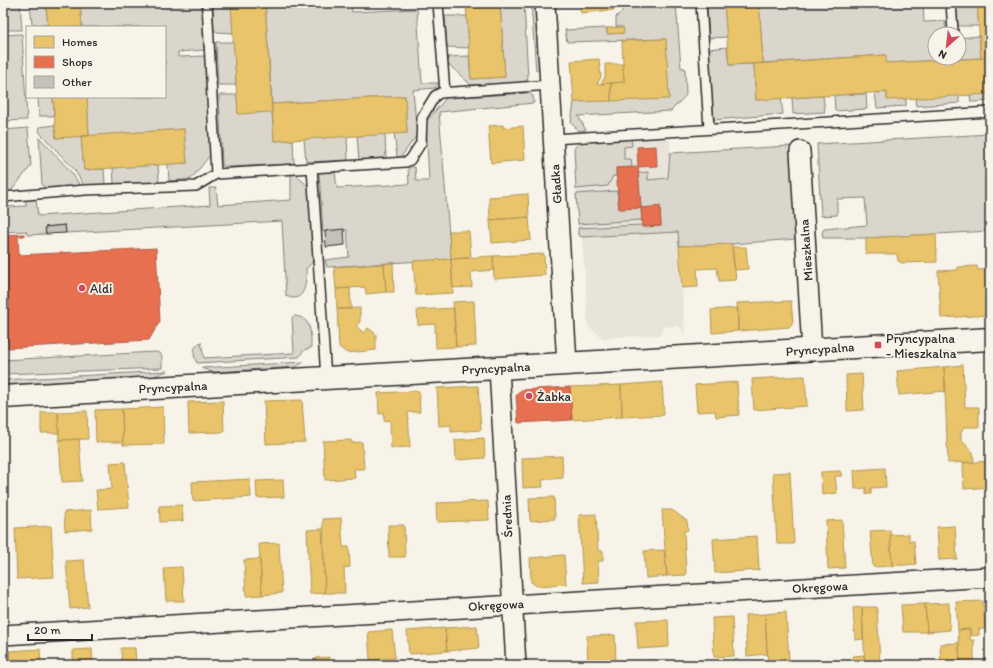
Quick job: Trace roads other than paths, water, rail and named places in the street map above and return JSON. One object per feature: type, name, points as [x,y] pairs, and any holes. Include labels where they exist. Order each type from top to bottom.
[{"type":"street","name":"Gładka","points":[[544,3],[567,364]]},
{"type":"street","name":"Mieszkalna","points":[[800,151],[812,350]]},
{"type":"street","name":"Pryncypalna","points":[[3,397],[990,339]]},
{"type":"street","name":"Średnia","points":[[498,368],[516,665]]},
{"type":"street","name":"Okręgowa","points":[[3,635],[990,577]]},
{"type":"lane","points":[[207,3],[216,174]]},
{"type":"lane","points":[[438,3],[445,92]]},
{"type":"lane","points":[[701,3],[709,129]]},
{"type":"lane","points":[[951,3],[953,26]]},
{"type":"lane","points":[[3,197],[85,190],[196,186],[216,174],[406,162],[410,160],[421,143],[422,118],[435,96],[445,92],[550,85]]},
{"type":"lane","points":[[553,138],[990,112]]},
{"type":"lane","points":[[312,168],[326,378]]},
{"type":"place","name":"Aldi","points":[[82,288]]},
{"type":"place","name":"Pryncypalna - Mieszkalna","points":[[878,345]]},
{"type":"place","name":"Żabka","points":[[529,396]]}]
